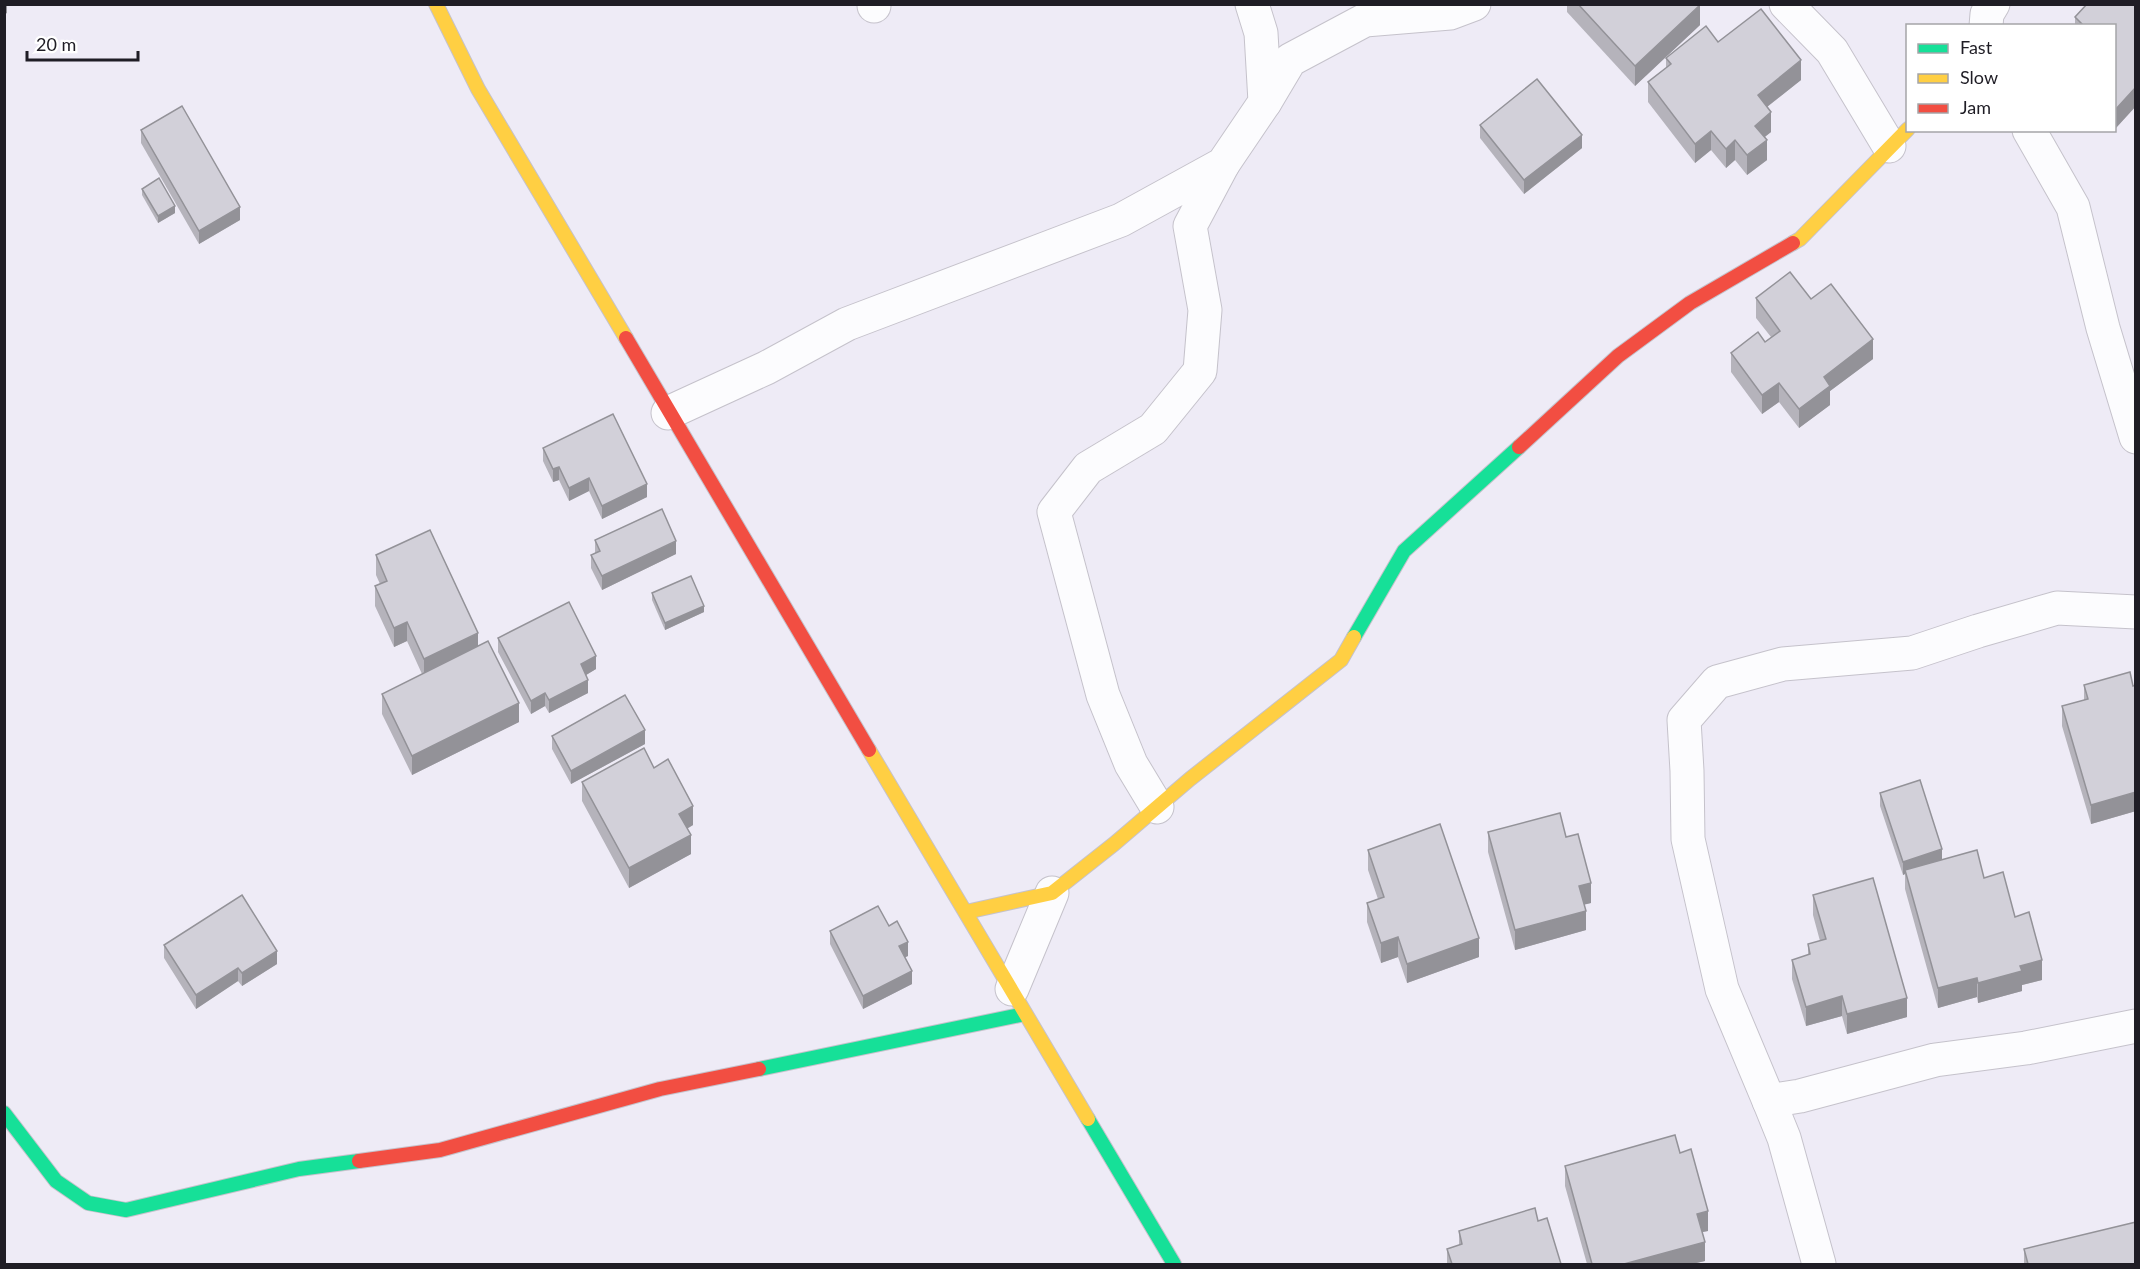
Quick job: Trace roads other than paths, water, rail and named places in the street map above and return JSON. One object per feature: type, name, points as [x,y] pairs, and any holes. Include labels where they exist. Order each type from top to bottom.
[{"type":"street","points":[[436,4],[478,89],[1174,1264]]},
{"type":"street","points":[[1252,4],[1261,33],[1265,102]]},
{"type":"street","points":[[1157,807],[1131,764],[1103,695],[1054,512],[1088,468],[1153,429],[1200,371],[1205,310],[1190,226],[1223,164],[1290,60],[1365,20],[1450,13],[1474,4]]},
{"type":"street","points":[[966,912],[1052,892],[1341,660],[1404,551],[1618,356],[1690,303],[1800,238],[1898,137],[1832,51],[1786,4]]},
{"type":"street","points":[[1986,24],[1987,14],[1992,4]]},
{"type":"street","points":[[2030,132],[2073,207],[2103,328],[2136,437]]},
{"type":"street","points":[[668,413],[766,368],[848,324],[1120,220],[1223,164]]},
{"type":"street","points":[[1819,1264],[1784,1138],[1722,989],[1688,839],[1684,720],[1717,682],[1783,664],[1912,653],[2057,608],[2136,612]]},
{"type":"street","points":[[1019,1002],[1052,892]]},
{"type":"street","points":[[4,1113],[56,1181],[88,1203],[126,1210],[299,1169],[440,1150],[660,1089],[1019,1002]]},
{"type":"street","points":[[1769,1101],[1800,1096],[1935,1060],[2026,1048],[2136,1026]]}]
